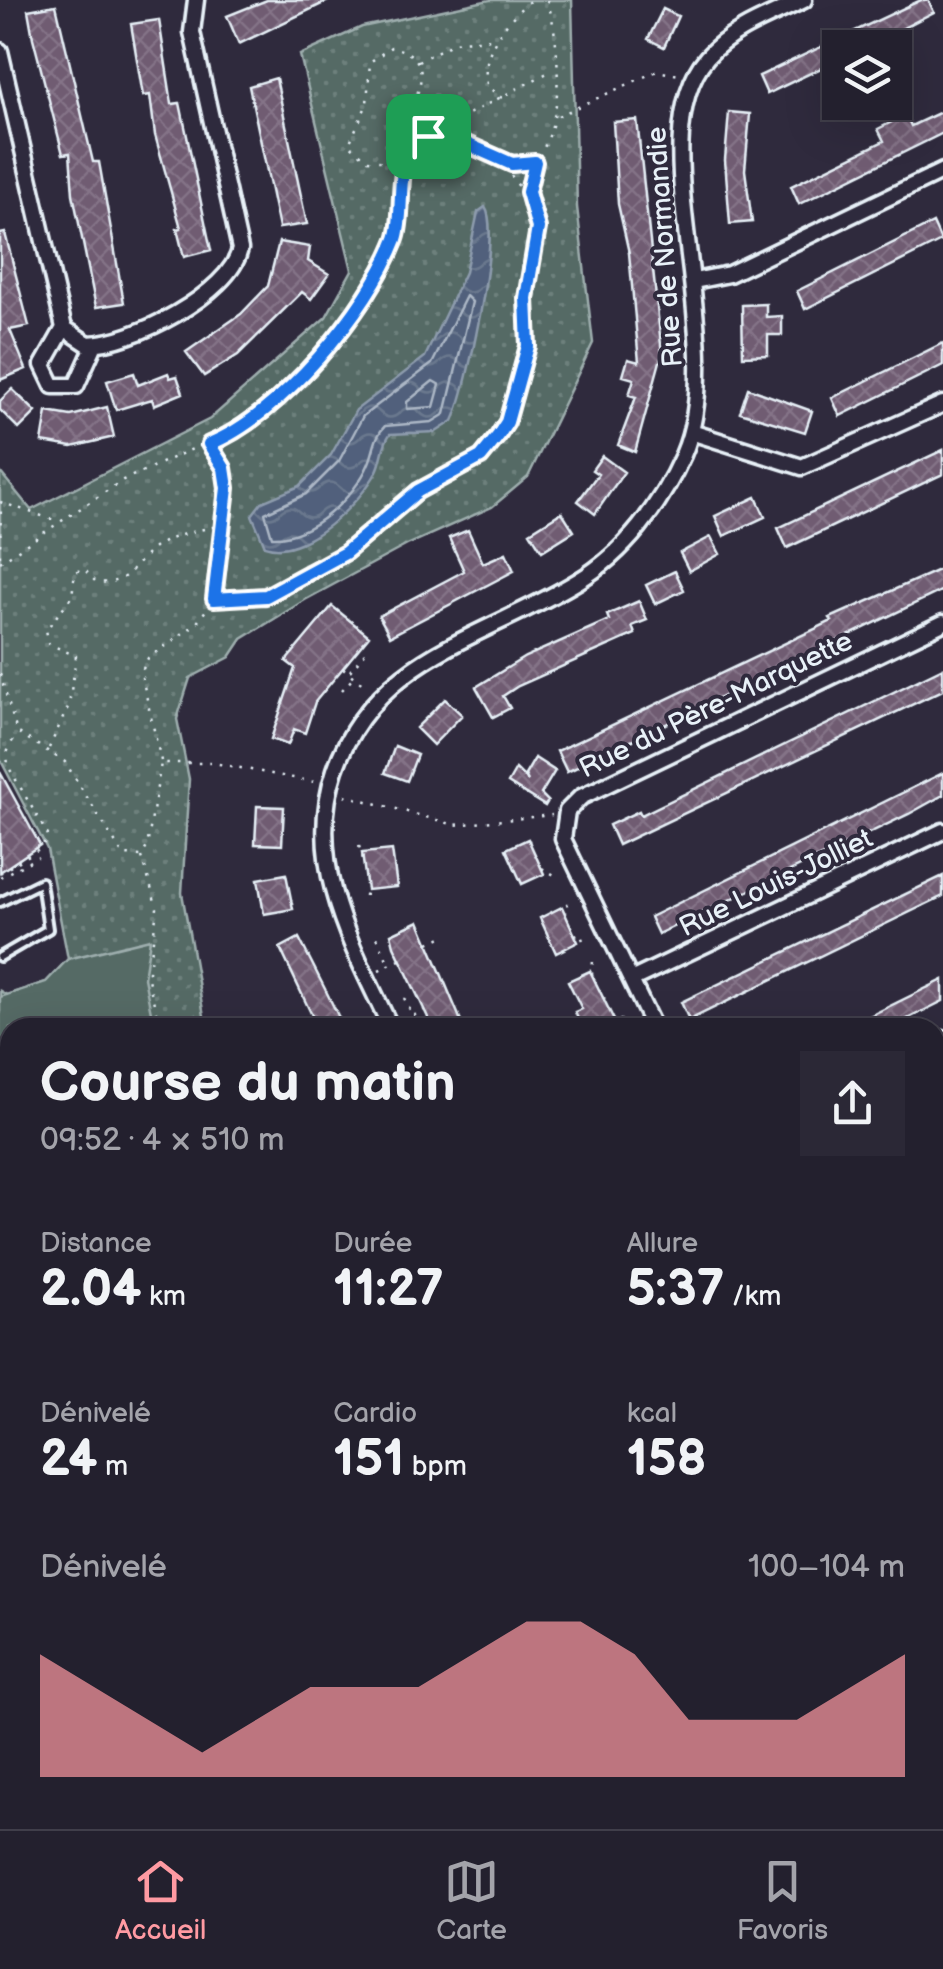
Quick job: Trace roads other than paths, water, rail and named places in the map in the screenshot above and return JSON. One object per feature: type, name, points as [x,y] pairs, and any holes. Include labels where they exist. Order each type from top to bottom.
[{"type":"street","points":[[0,51],[64,328],[79,340],[96,344],[162,325],[238,258],[238,234],[192,32],[196,0]]},
{"type":"street","name":"Rue de Normandie","points":[[386,1018],[334,899],[324,825],[340,758],[379,696],[434,652],[576,583],[606,560],[656,503],[692,432],[699,356],[680,137],[688,88],[707,57],[730,38],[804,0]]},
{"type":"street","points":[[694,281],[729,274],[943,171]]},
{"type":"street","points":[[64,328],[43,365],[53,386],[76,386],[96,344]]},
{"type":"street","points":[[692,432],[802,468],[943,404]]},
{"type":"street","name":"Rue du Père-Marquette","points":[[649,1018],[563,838],[564,818],[572,804],[943,624]]},
{"type":"street","name":"Rue Louis-Jolliet","points":[[632,980],[943,831]]},
{"type":"lane","points":[[0,902],[41,882],[48,930],[0,957]]},
{"type":"water","points":[[485,207],[489,222],[486,277],[474,346],[453,421],[436,432],[390,434],[377,471],[345,512],[296,545],[265,546],[252,515],[262,502],[300,486],[331,455],[356,410],[425,357],[465,272],[478,212]]}]
